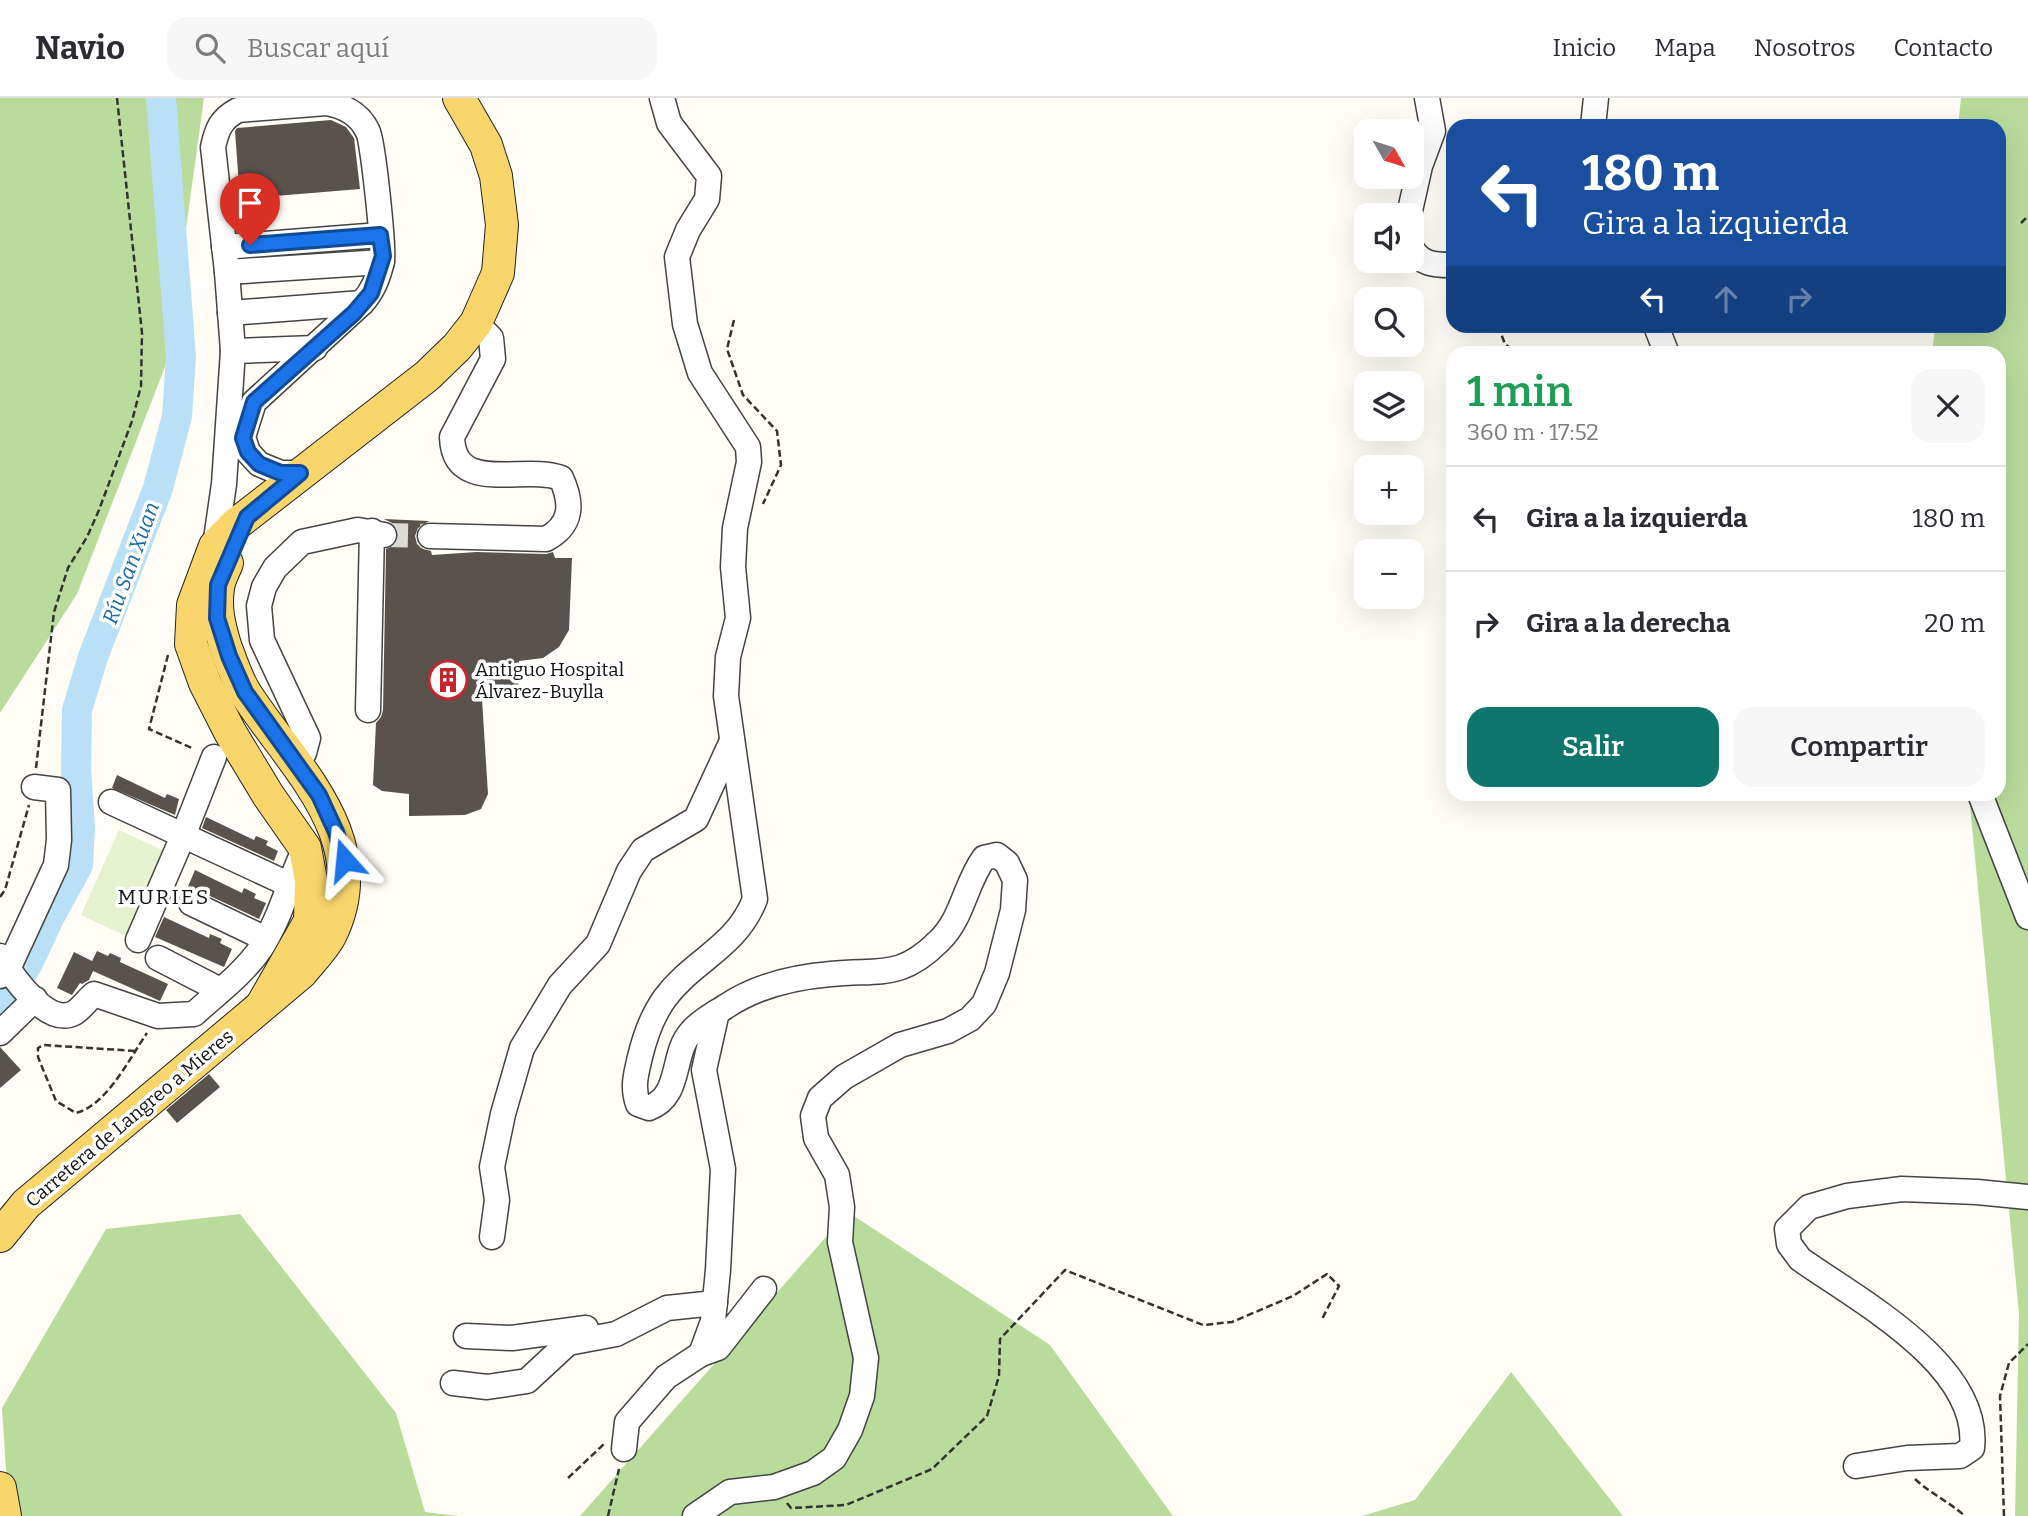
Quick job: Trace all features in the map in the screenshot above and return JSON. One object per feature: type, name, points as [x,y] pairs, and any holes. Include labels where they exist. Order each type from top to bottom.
[{"type":"main road","name":"Carretera de Langreo a Mieres","points":[[262,1005],[310,921],[311,880],[305,848],[268,795],[227,752],[191,644],[193,605],[215,546],[235,525],[428,376],[476,323],[498,273],[502,225],[496,176],[486,145],[459,98]]},
{"type":"main road","name":"Carretera de Langreo a Mieres","points":[[0,1236],[26,1205],[301,974],[330,936],[342,902],[345,860],[336,832],[319,795],[245,692],[229,656],[217,618],[218,585],[247,517]]},
{"type":"main road","points":[[227,752],[273,774],[286,772],[296,763]]},
{"type":"main road","points":[[319,795],[318,824],[305,848],[327,852],[345,860]]},
{"type":"main road","points":[[0,1488],[5,1516]]},
{"type":"street","points":[[662,98],[669,123],[709,176],[707,199],[688,230],[677,257],[685,324],[701,373],[748,447],[749,462],[735,528],[733,554],[738,618],[728,657],[726,696],[755,899],[748,918],[732,938],[667,996],[652,1018],[633,1090],[638,1104],[649,1108],[663,1101],[669,1092],[680,1054],[690,1032],[717,1012],[765,986],[832,974],[888,972],[905,967],[921,957],[953,926],[971,878],[984,858],[997,855],[1007,863],[1015,880],[1013,909],[997,973],[984,1004],[970,1019],[948,1031],[900,1045],[844,1077],[820,1098],[813,1116],[816,1138],[837,1175],[842,1207],[840,1242],[866,1358],[862,1396],[850,1430],[834,1458],[813,1473],[774,1487],[730,1492],[695,1516]]},
{"type":"street","points":[[1412,203],[1420,166],[1433,131],[1427,98]]},
{"type":"street","points":[[1594,119],[1596,98]]},
{"type":"street","points":[[215,546],[223,484],[233,351],[213,147],[216,129],[226,116],[238,110],[326,103],[352,111],[369,133],[382,262],[371,293],[362,303],[254,402],[243,438],[248,452],[259,464],[271,469],[281,473],[300,473]]},
{"type":"street","points":[[224,247],[380,235]]},
{"type":"street","points":[[1424,261],[1446,265]]},
{"type":"street","points":[[227,272],[382,262]]},
{"type":"street","points":[[230,313],[362,303]]},
{"type":"street","points":[[430,536],[546,539],[559,532],[566,524],[567,489],[561,478],[550,473],[484,474],[469,470],[457,461],[452,449],[452,437],[493,359],[491,338],[476,323]]},
{"type":"street","points":[[233,351],[315,348]]},
{"type":"street","points":[[231,389],[268,390]]},
{"type":"street","points":[[296,763],[304,753],[308,738],[262,640],[259,606],[264,587],[275,568],[302,542],[359,530],[378,533],[368,710]]},
{"type":"street","points":[[492,1237],[497,1200],[492,1167],[503,1114],[522,1048],[560,985],[598,944],[629,871],[643,850],[696,819],[733,741]]},
{"type":"street","points":[[138,940],[183,836],[227,752]]},
{"type":"street","points":[[0,1033],[14,978],[56,865],[59,840],[58,790],[34,788]]},
{"type":"street","points":[[1983,801],[2028,917]]},
{"type":"street","points":[[111,802],[288,884]]},
{"type":"street","points":[[14,978],[47,1011],[60,1016],[76,1012],[94,994],[158,1016],[194,1014],[260,950],[277,919],[288,884],[305,848]]},
{"type":"street","points":[[191,903],[266,939]]},
{"type":"street","points":[[158,958],[220,990]]},
{"type":"street","points":[[701,1354],[713,1321],[723,1169],[704,1070],[717,1012]]},
{"type":"street","points":[[1856,1466],[1896,1459],[1960,1456],[1972,1448],[1974,1430],[1969,1410],[1956,1386],[1937,1361],[1911,1336],[1800,1259],[1789,1244],[1787,1230],[1809,1207],[1847,1196],[1902,1189],[2028,1197]]},
{"type":"street","points":[[624,1449],[627,1422],[666,1377],[701,1354],[719,1348],[764,1289]]},
{"type":"street","points":[[453,1383],[487,1387],[527,1381],[568,1343],[617,1334],[667,1308],[715,1303]]},
{"type":"street","points":[[466,1336],[512,1339],[638,1322]]},
{"type":"path","points":[[0,897],[5,890],[34,788],[54,612],[68,568],[87,537],[99,510],[132,421],[141,386],[142,333],[117,98]]},
{"type":"path","points":[[2021,223],[2028,216]]},
{"type":"path","points":[[135,1051],[44,1045],[38,1048],[38,1057],[56,1101],[76,1113],[84,1110],[110,1088],[135,1051],[158,1016]]},
{"type":"path","points":[[774,1487],[791,1508],[846,1505],[932,1469],[986,1416],[999,1376],[1000,1339],[1065,1270],[1203,1325],[1232,1322],[1293,1296],[1327,1274],[1339,1286],[1321,1321]]},
{"type":"path","points":[[2004,1516],[2000,1396],[2009,1363],[2028,1344]]},
{"type":"path","points":[[568,1478],[627,1422]]},
{"type":"path","points":[[608,1516],[624,1449]]},
{"type":"path","points":[[1896,1459],[1929,1492],[1948,1501],[1965,1516]]},
{"type":"green space","points":[[0,98],[204,98],[168,359],[77,594],[0,713]]},
{"type":"green space","points":[[1961,98],[2028,98],[2028,1516],[2015,1516],[2019,1314],[1970,801],[2006,801],[2006,346],[1933,346],[1934,333],[2006,333],[2006,119],[1959,119]]},
{"type":"green space","points":[[119,830],[169,853],[130,938],[81,915]]},
{"type":"green space","points":[[848,1212],[1050,1345],[1173,1516],[580,1516]]},
{"type":"green space","points":[[240,1214],[396,1413],[425,1512],[459,1516],[9,1516],[2,1408],[106,1229]]},
{"type":"green space","points":[[1511,1372],[1623,1516],[1362,1516],[1415,1500]]},
{"type":"building","points":[[331,120],[346,127],[354,138],[360,189],[240,199],[235,131],[237,128]]},
{"type":"building","name":"Antiguo Hospital Álvarez-Buylla","points":[[384,519],[429,521],[418,528],[415,536],[417,544],[431,551],[432,555],[553,552],[555,558],[572,558],[569,630],[559,647],[543,658],[519,661],[518,698],[482,699],[488,794],[481,809],[465,815],[409,816],[409,794],[382,791],[373,785],[376,723],[383,710],[386,549],[395,545],[399,537],[394,524]]},
{"type":"building","points":[[117,775],[165,798],[167,794],[179,799],[175,815],[112,788]]},
{"type":"building","points":[[206,817],[254,840],[256,836],[268,841],[266,845],[278,851],[274,861],[202,828]]},
{"type":"building","points":[[195,870],[242,893],[244,888],[256,894],[254,898],[266,903],[259,919],[197,890],[187,889]]},
{"type":"building","points":[[164,917],[209,938],[210,934],[222,939],[220,943],[232,949],[224,967],[155,937]]},
{"type":"building","points":[[97,951],[121,958],[120,962],[168,984],[160,1001],[93,971],[89,980],[80,983],[72,995],[57,988],[74,952],[92,961]]},
{"type":"building","points":[[0,1047],[21,1070],[0,1088]]},
{"type":"building","points":[[209,1074],[220,1087],[177,1123],[166,1110]]},
{"type":"waterway","name":"Ríu San Xuan","points":[[0,1006],[28,963],[78,865],[80,828],[76,769],[77,710],[93,657],[158,488],[177,416],[181,357],[161,98]]},
{"type":"tunnel","points":[[384,535],[430,536]]},
{"type":"place","name":"Antiguo Hospital Álvarez-Buylla","points":[[448,680]]},
{"type":"district","name":"MURIES","points":[[164,897]]},
{"type":"route","points":[[250,245],[380,235],[383,256],[371,293],[354,313],[254,402],[243,438],[248,452],[259,464],[271,469],[281,473],[300,473],[247,517],[218,585],[217,618],[229,656],[245,692],[319,795],[345,860]]}]
